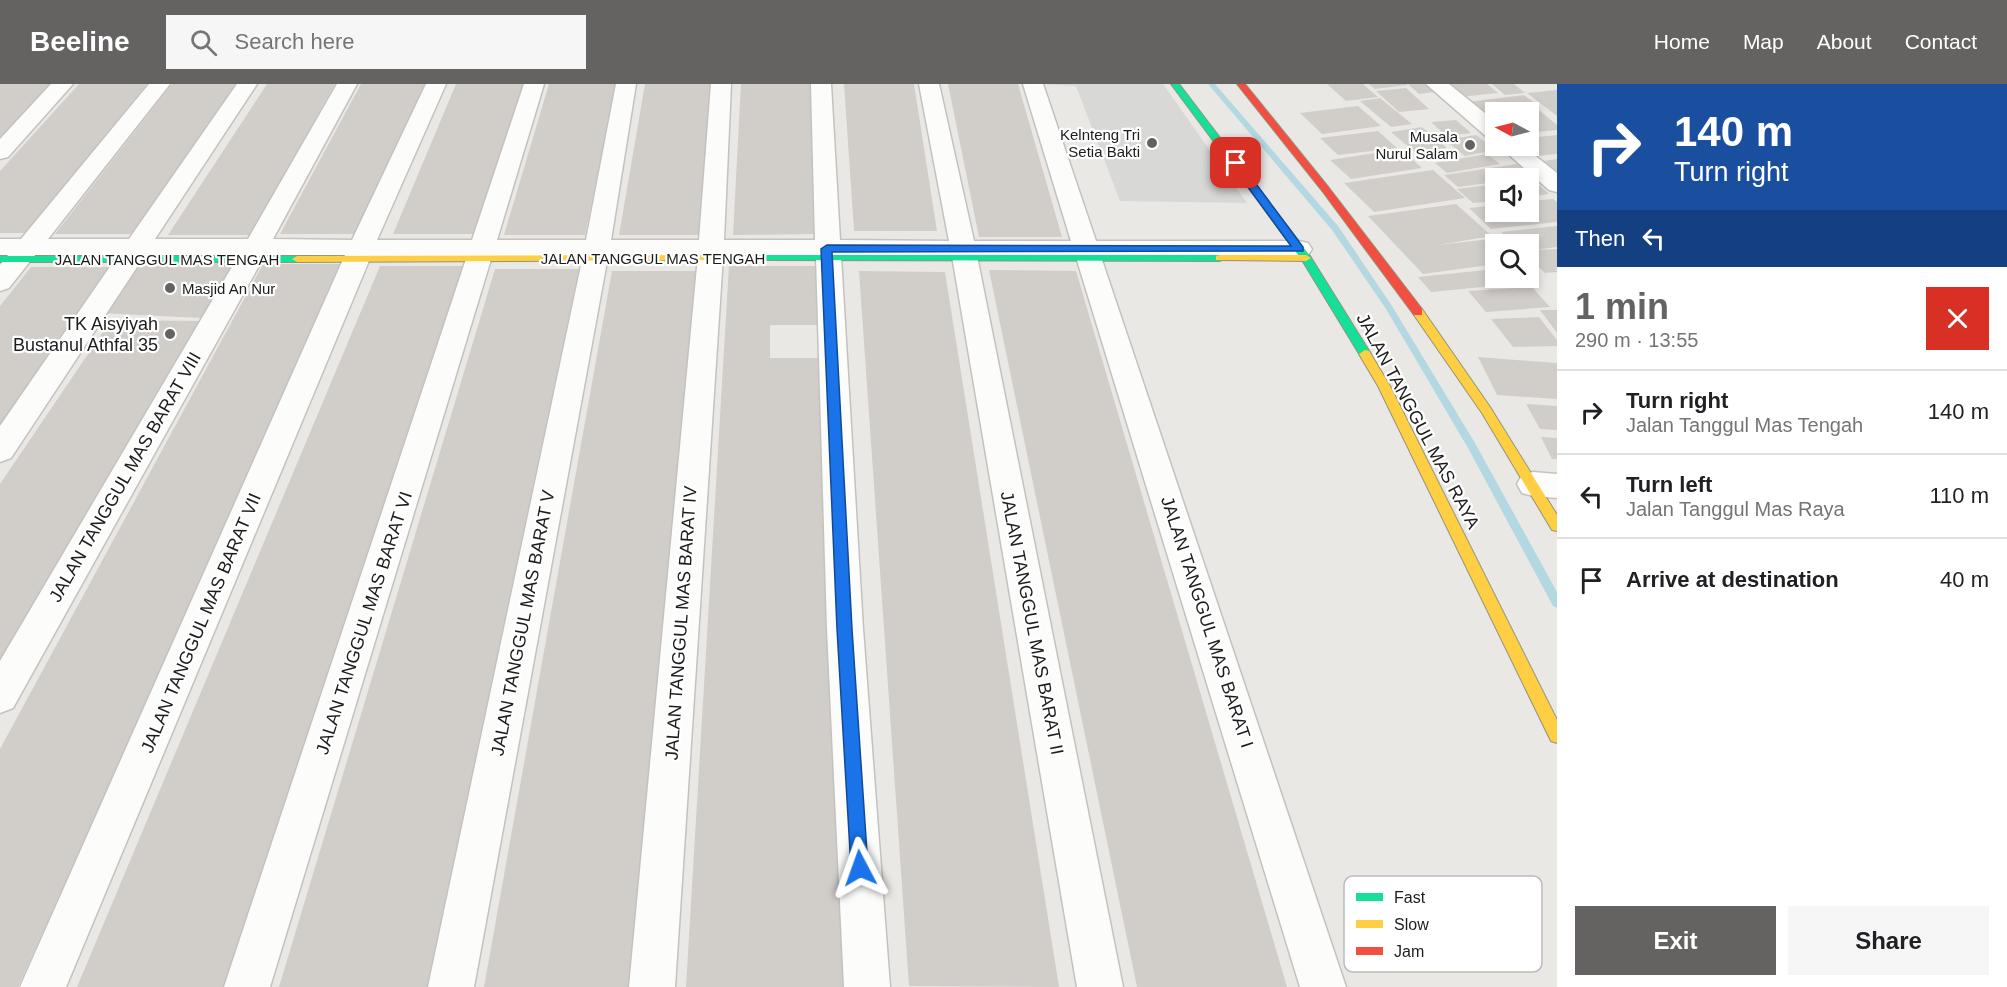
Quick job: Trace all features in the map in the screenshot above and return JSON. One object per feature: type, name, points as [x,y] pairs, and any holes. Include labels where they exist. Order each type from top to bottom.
[{"type":"street","points":[[0,152],[63,84]]},
{"type":"street","points":[[0,282],[12,253],[160,84]]},
{"type":"street","points":[[0,450],[247,84]]},
{"type":"street","name":"JALAN TANGGUL MAS BARAT VIII","points":[[0,696],[253,254],[347,84]]},
{"type":"street","name":"JALAN TANGGUL MAS BARAT VII","points":[[43,987],[360,253],[436,84]]},
{"type":"street","name":"JALAN TANGGUL MAS BARAT VI","points":[[247,987],[534,84]]},
{"type":"street","name":"JALAN TANGGUL MAS BARAT V","points":[[452,987],[596,254],[626,84]]},
{"type":"street","name":"JALAN TANGGUL MAS BARAT IV","points":[[652,987],[710,254],[721,84]]},
{"type":"street","points":[[821,84],[845,629],[867,987]]},
{"type":"street","name":"JALAN TANGGUL MAS BARAT II","points":[[929,84],[963,253],[1100,987]]},
{"type":"street","name":"JALAN TANGGUL MAS BARAT I","points":[[1034,84],[1323,987]]},
{"type":"street","name":"JALAN TANGGUL MAS RAYA","points":[[1175,84],[1303,254],[1384,386],[1557,736]]},
{"type":"street","points":[[1241,84],[1400,285],[1545,485],[1557,526]]},
{"type":"street","points":[[1436,84],[1485,124]]},
{"type":"street","points":[[1522,156],[1557,185]]},
{"type":"street","name":"JALAN TANGGUL MAS TENGAH","points":[[12,253],[1303,254]]},
{"type":"shaded area","name":"Kelnteng Tri Setia Bakti","points":[[1040,84],[1163,84],[1247,203],[1120,201],[1076,86]]},
{"type":"building","points":[[0,84],[51,84],[0,138]]},
{"type":"building","points":[[79,84],[147,84],[26,233],[0,233],[0,171]]},
{"type":"building","points":[[172,84],[240,84],[136,234],[55,234]]},
{"type":"building","points":[[267,84],[335,84],[250,235],[168,235]]},
{"type":"building","points":[[361,84],[429,84],[361,234],[280,234]]},
{"type":"building","points":[[456,84],[524,84],[474,234],[393,234]]},
{"type":"building","points":[[549,84],[617,84],[585,235],[504,235]]},
{"type":"building","points":[[645,84],[713,84],[700,235],[619,235]]},
{"type":"building","points":[[741,84],[811,84],[817,234],[733,235]]},
{"type":"building","points":[[844,84],[914,84],[937,231],[854,231]]},
{"type":"building","points":[[948,84],[1018,84],[1062,237],[979,237]]},
{"type":"building","points":[[1327,84],[1363,84],[1378,97],[1346,101]]},
{"type":"building","points":[[1369,84],[1407,84],[1407,85],[1375,89]]},
{"type":"building","points":[[1408,84],[1424,84],[1434,92],[1419,94]]},
{"type":"building","points":[[1444,84],[1487,84],[1498,93],[1460,97]]},
{"type":"building","points":[[1492,84],[1514,84],[1525,93],[1505,95]]},
{"type":"building","points":[[1406,88],[1429,109],[1399,112],[1376,91]]},
{"type":"building","points":[[1557,90],[1557,116],[1539,102],[1527,93]]},
{"type":"building","points":[[1524,95],[1533,102],[1485,102],[1485,111],[1479,112],[1467,102]]},
{"type":"building","points":[[1380,98],[1412,124],[1391,127],[1360,101]]},
{"type":"building","points":[[1358,106],[1381,126],[1322,134],[1300,113]]},
{"type":"building","points":[[1539,111],[1557,125],[1557,130],[1539,132]]},
{"type":"building","points":[[1456,120],[1471,133],[1446,136],[1431,122]]},
{"type":"building","points":[[1422,127],[1447,148],[1416,153],[1391,132]]},
{"type":"building","points":[[1378,131],[1397,148],[1338,155],[1320,138]]},
{"type":"building","name":"Musala Nurul Salam","points":[[1476,135],[1485,142],[1485,152],[1465,156],[1445,140]]},
{"type":"building","points":[[1557,135],[1557,154],[1539,156],[1539,137]]},
{"type":"building","points":[[1401,149],[1422,168],[1351,179],[1330,160]]},
{"type":"building","points":[[1485,154],[1500,164],[1447,173],[1435,163]]},
{"type":"building","points":[[1557,159],[1557,177],[1538,162]]},
{"type":"building","points":[[1523,163],[1529,168],[1490,168]]},
{"type":"building","points":[[1485,169],[1485,183],[1458,187],[1444,175]]},
{"type":"building","points":[[1433,170],[1465,198],[1374,212],[1344,183]]},
{"type":"building","points":[[1485,185],[1485,202],[1473,203],[1457,189]]},
{"type":"building","points":[[1539,185],[1549,194],[1539,195]]},
{"type":"building","points":[[1553,199],[1557,202],[1557,222],[1491,229],[1469,208],[1485,206],[1485,222],[1539,222],[1539,200]]},
{"type":"building","points":[[1456,204],[1490,234],[1485,234],[1485,237],[1437,245],[1485,240],[1485,266],[1423,274],[1368,216]]},
{"type":"building","points":[[1557,226],[1557,247],[1539,249],[1539,234],[1503,234],[1501,232]]},
{"type":"building","points":[[1557,249],[1557,272],[1545,273],[1539,267],[1539,250]]},
{"type":"building","name":"Masjid An Nur","points":[[140,260],[239,263],[201,318],[99,313]]},
{"type":"building","points":[[263,264],[347,264],[18,987],[0,987],[0,749]]},
{"type":"building","points":[[380,266],[464,266],[224,987],[77,987]]},
{"type":"building","points":[[729,266],[818,266],[820,325],[770,325],[770,358],[821,358],[843,987],[686,987]]},
{"type":"building","points":[[31,267],[115,267],[0,431],[0,306]]},
{"type":"building","points":[[495,269],[579,269],[427,987],[279,987]]},
{"type":"building","points":[[989,270],[1076,271],[1287,987],[1137,987]]},
{"type":"building","points":[[1485,270],[1485,287],[1431,292],[1418,277]]},
{"type":"building","points":[[612,271],[697,271],[630,987],[484,987]]},
{"type":"building","points":[[859,271],[945,272],[1059,987],[909,986]]},
{"type":"building","points":[[1533,288],[1550,307],[1486,312],[1468,291]]},
{"type":"building","points":[[1540,310],[1557,310],[1557,333]]},
{"type":"building","points":[[1539,317],[1557,340],[1557,346],[1513,347],[1491,319]]},
{"type":"building","points":[[111,320],[199,321],[0,659],[0,484]]},
{"type":"building","points":[[1478,357],[1557,363],[1557,399],[1497,395]]},
{"type":"building","points":[[1526,404],[1557,406],[1557,430],[1540,429]]},
{"type":"building","points":[[1541,437],[1557,438],[1557,459],[1552,459]]},
{"type":"waterway","points":[[1211,84],[1335,228],[1389,308],[1472,446],[1557,603]]},
{"type":"traffic: fast","points":[[1175,84],[1306,258],[1365,354]]},
{"type":"traffic: fast","points":[[730,258],[1220,258]]},
{"type":"traffic: fast","points":[[0,259],[297,259]]},
{"type":"traffic: slow","points":[[297,259],[730,258]]},
{"type":"traffic: slow","points":[[1220,258],[1306,258]]},
{"type":"traffic: slow","points":[[1418,312],[1486,410],[1557,526]]},
{"type":"traffic: slow","points":[[1365,354],[1384,386],[1557,736]]},
{"type":"traffic: jam","points":[[1241,84],[1326,190],[1418,312]]},
{"type":"place","name":"Kelnteng Tri Setia Bakti","points":[[1152,143]]},
{"type":"place","name":"Musala Nurul Salam","points":[[1470,145]]},
{"type":"place","name":"Masjid An Nur","points":[[170,288]]},
{"type":"place","name":"TK Aisyiyah Bustanul Athfal 35","points":[[170,334]]},
{"type":"route","points":[[860,868],[845,629],[827,249],[1299,249],[1236,163]]}]
